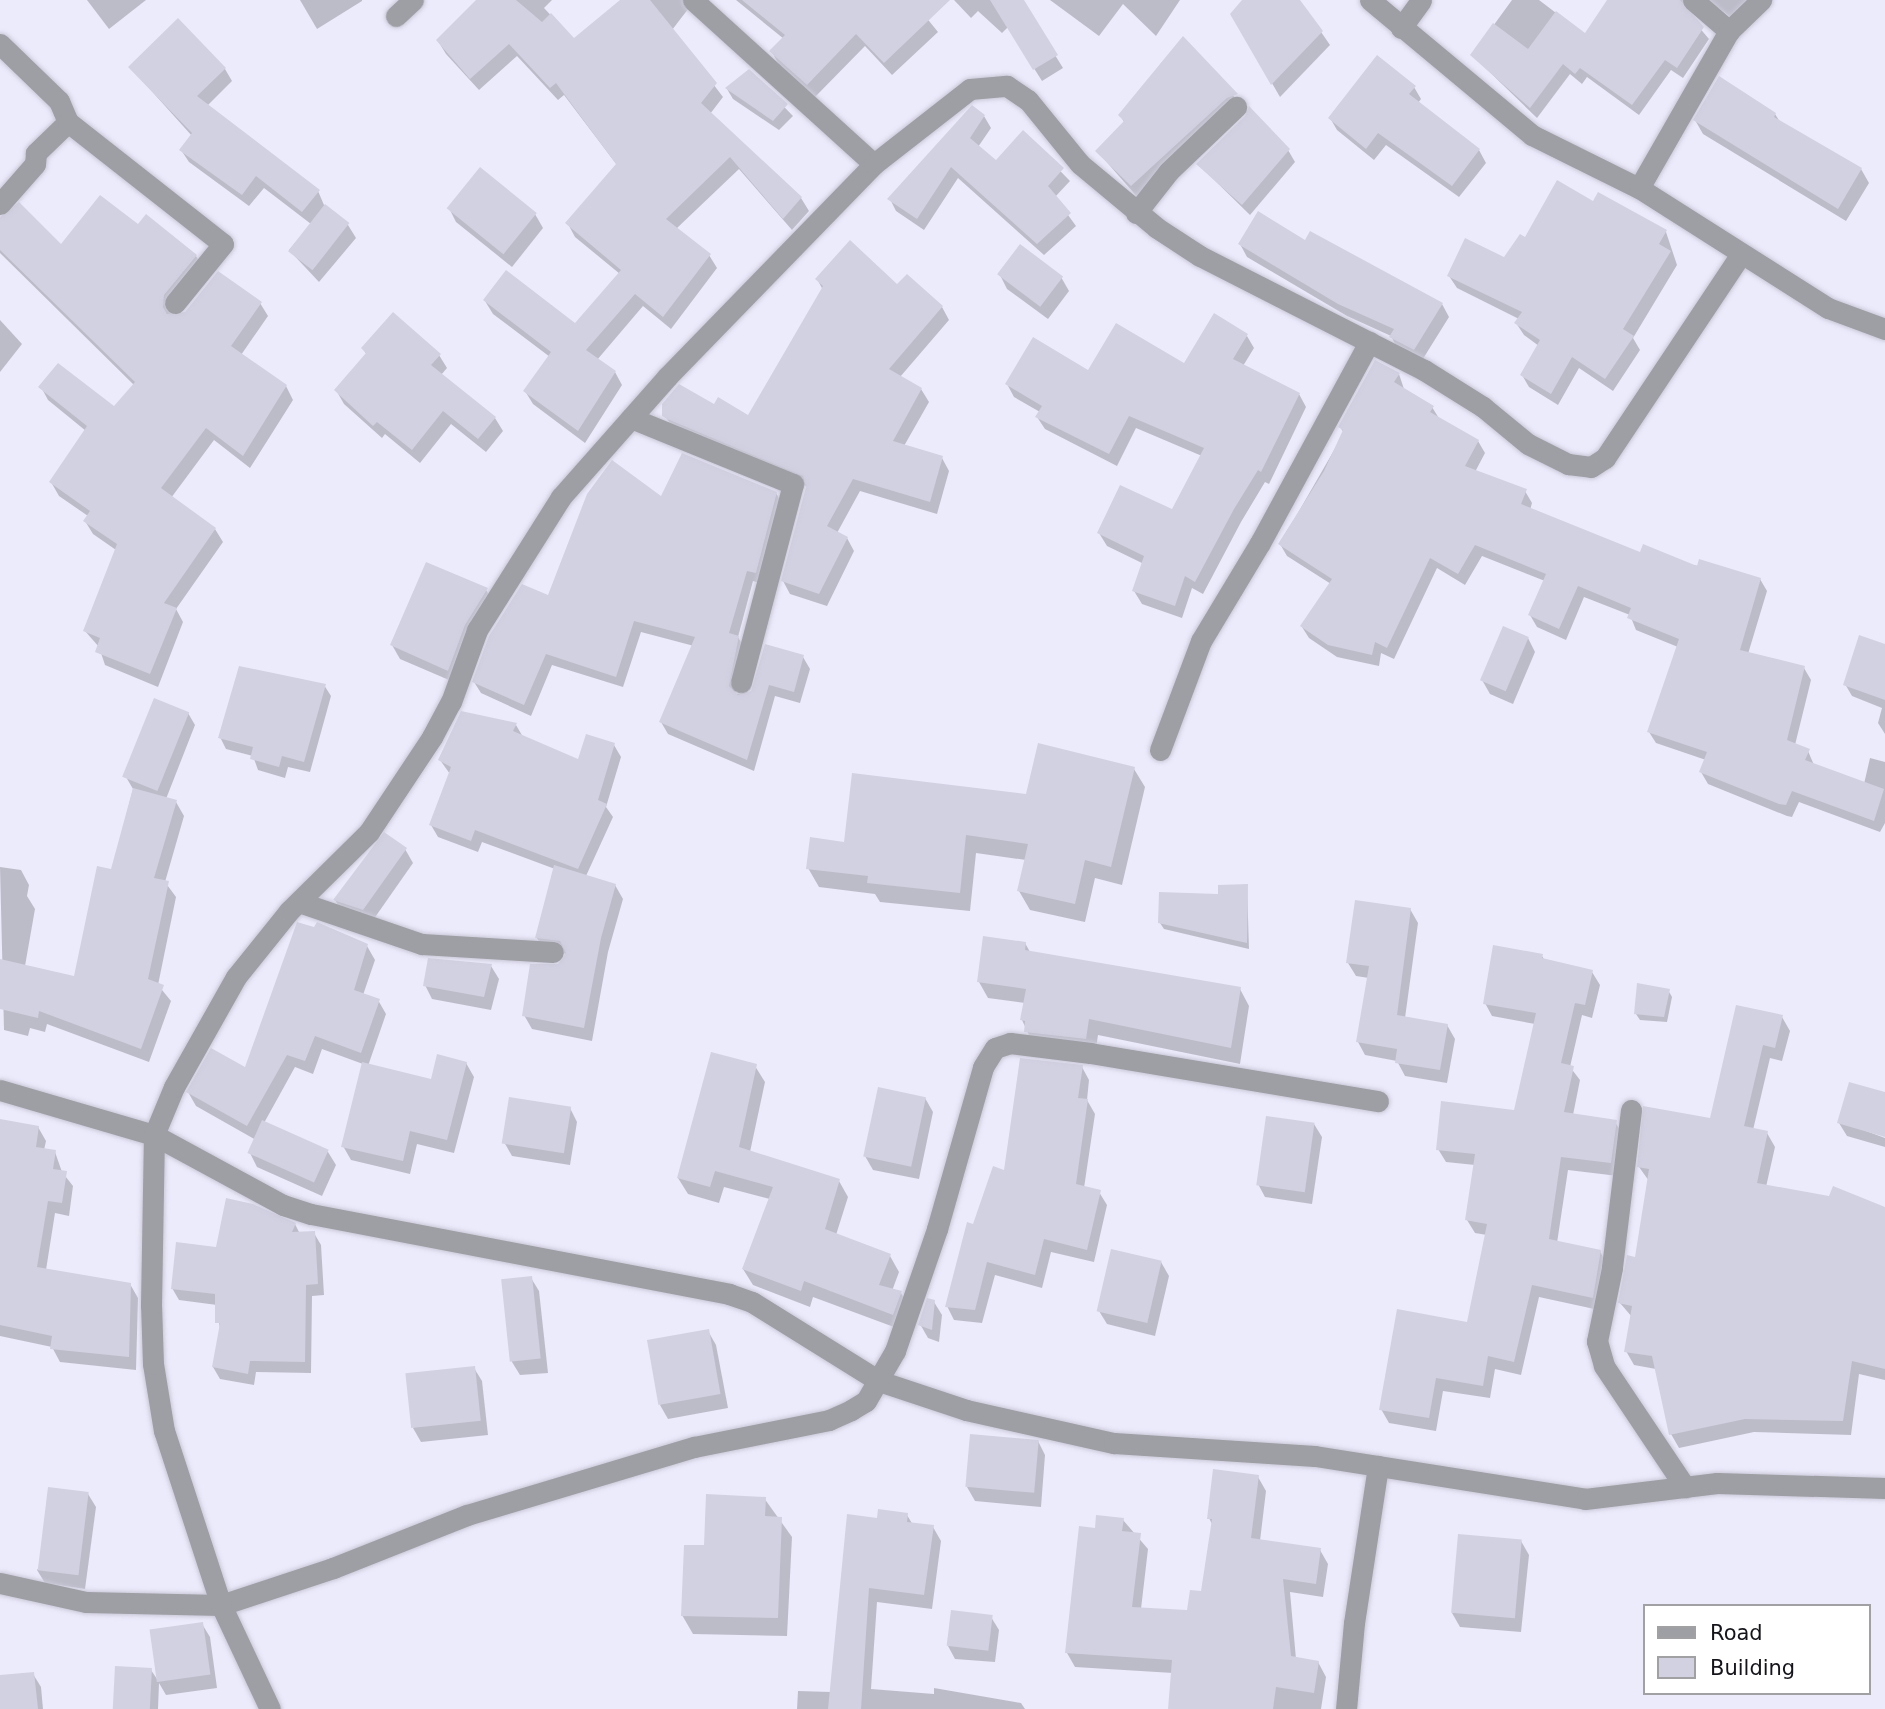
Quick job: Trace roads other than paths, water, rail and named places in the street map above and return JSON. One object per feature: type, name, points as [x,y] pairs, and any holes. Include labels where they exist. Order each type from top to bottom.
[{"type":"street","points":[[396,16],[413,0]]},
{"type":"street","points":[[693,0],[874,164]]},
{"type":"street","points":[[1370,0],[1532,135],[1639,188],[1828,308],[1885,329]]},
{"type":"street","points":[[1401,28],[1421,0]]},
{"type":"street","points":[[1693,0],[1729,31]]},
{"type":"street","points":[[1639,188],[1729,31],[1761,0]]},
{"type":"street","points":[[0,44],[59,101],[68,122],[223,244],[175,303]]},
{"type":"street","points":[[270,1709],[221,1605],[163,1431],[153,1364],[155,1135],[174,1087],[236,977],[299,902],[369,832],[396,794],[451,702],[477,629],[517,562],[561,497],[631,418],[874,164],[970,89],[996,83],[1028,100],[1080,164],[1136,213],[1200,256],[1369,342],[1483,407],[1528,444],[1568,464],[1591,467],[1620,438],[1741,254]]},
{"type":"street","points":[[1136,213],[1169,171],[1236,107]]},
{"type":"street","points":[[0,204],[35,164],[36,153],[68,122]]},
{"type":"street","points":[[1160,750],[1201,641],[1297,478],[1369,342]]},
{"type":"street","points":[[631,418],[793,484],[741,682]]},
{"type":"street","points":[[299,902],[422,944],[552,952]]},
{"type":"street","points":[[0,1583],[86,1602],[221,1605],[333,1568],[467,1515],[694,1447],[829,1420],[866,1401],[879,1381],[910,1312],[971,1104],[995,1048],[1010,1043],[1090,1053],[1378,1101]]},
{"type":"street","points":[[0,1090],[155,1135],[283,1205],[311,1214],[729,1294],[752,1302],[879,1381],[966,1410],[1114,1443],[1315,1456],[1585,1499],[1685,1487],[1762,1482],[1885,1488]]},
{"type":"street","points":[[1631,1110],[1612,1268],[1597,1341],[1604,1366],[1685,1487]]},
{"type":"street","points":[[1346,1709],[1354,1623],[1378,1466]]}]
